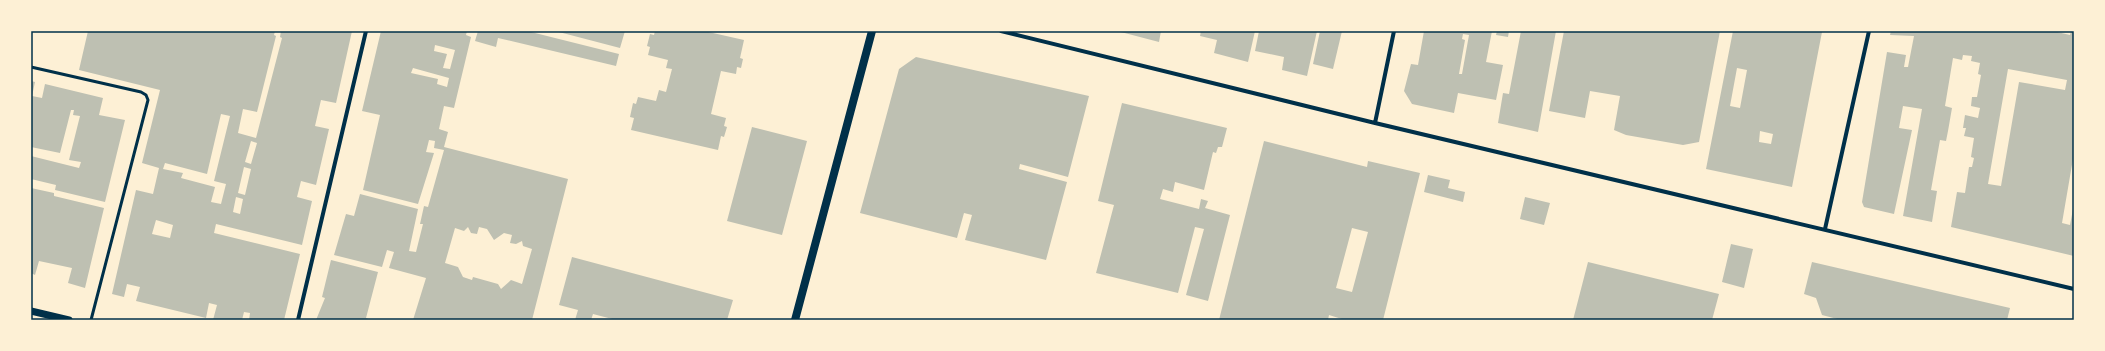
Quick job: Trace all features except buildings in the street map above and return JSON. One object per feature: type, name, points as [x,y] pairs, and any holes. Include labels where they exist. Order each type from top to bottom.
[{"type":"main road","points":[[795,320],[872,31]]},
{"type":"street","points":[[298,320],[366,31]]},
{"type":"street","points":[[1001,31],[1375,123],[2074,289]]},
{"type":"street","points":[[1375,123],[1394,31]]},
{"type":"street","points":[[1825,229],[1869,31]]},
{"type":"street","points":[[31,311],[69,320]]},
{"type":"lane","points":[[31,67],[141,92],[146,95],[148,100],[91,320]]}]
